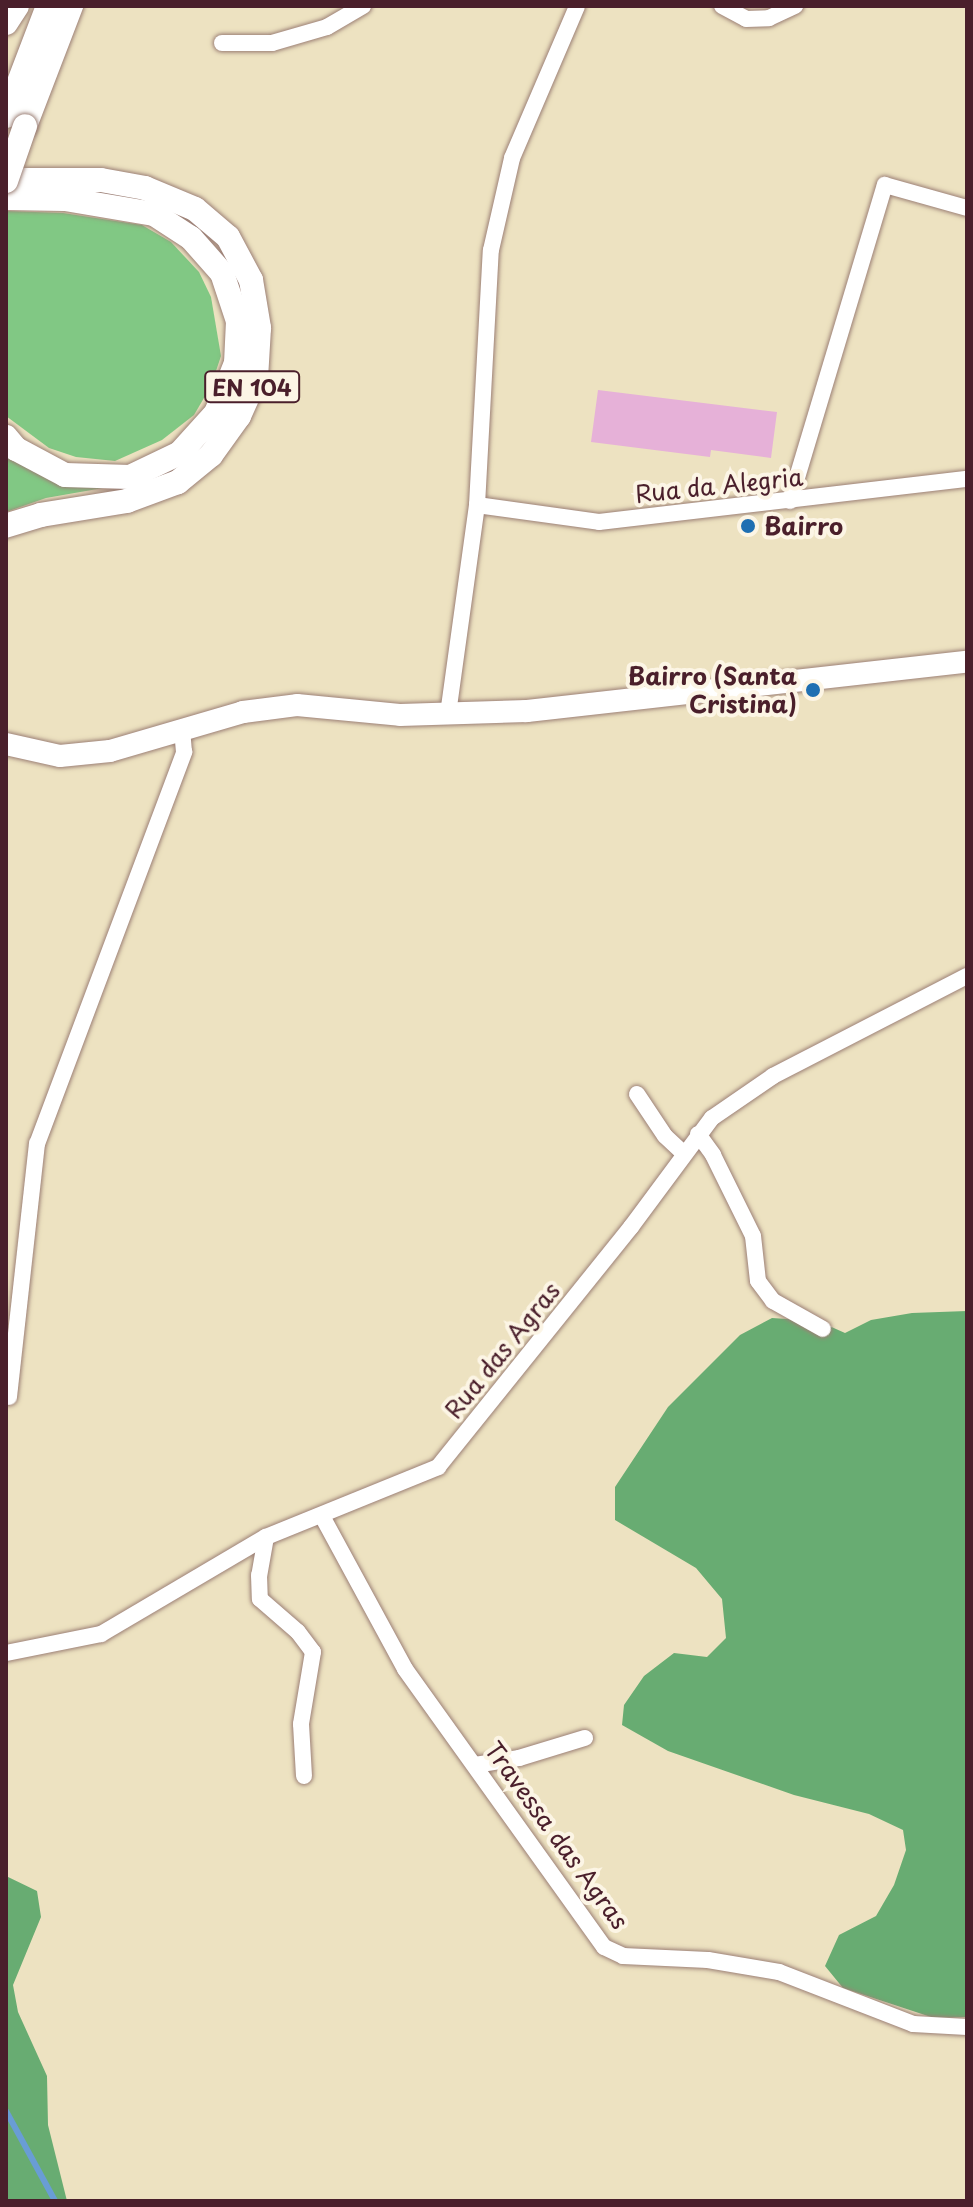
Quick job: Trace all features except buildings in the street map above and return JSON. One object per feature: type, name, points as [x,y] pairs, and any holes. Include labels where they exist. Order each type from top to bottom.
[{"type":"main road","points":[[6,23],[17,6]]},
{"type":"main road","points":[[6,180],[16,121],[48,6]]},
{"type":"main road","points":[[16,121],[71,6]]},
{"type":"main road","name":"EN 104","points":[[6,180],[101,180],[145,188],[195,209],[228,237],[251,280],[259,328],[256,378],[239,416],[211,455],[178,482],[127,501],[41,515],[6,526]]},
{"type":"main road","name":"EN 104","points":[[6,198],[65,199],[154,214],[191,238],[222,273],[238,321],[236,363],[216,413],[180,453],[130,477],[65,475],[16,449],[6,437]]},
{"type":"street","points":[[222,43],[272,43],[327,27],[363,6]]},
{"type":"street","points":[[448,714],[470,578],[477,505],[491,250],[512,158],[577,6]]},
{"type":"street","points":[[722,6],[746,19],[769,18],[795,6]]},
{"type":"street","points":[[790,501],[885,185],[967,208]]},
{"type":"street","name":"Rua da Alegria","points":[[477,505],[599,522],[967,479]]},
{"type":"street","points":[[6,744],[60,756],[110,751],[243,712],[297,705],[400,715],[527,711],[967,662]]},
{"type":"street","points":[[9,1397],[37,1144],[184,752],[182,730]]},
{"type":"street","name":"Rua das Agras","points":[[6,1653],[101,1634],[266,1537],[438,1467],[631,1227],[712,1118],[773,1076],[967,976]]},
{"type":"street","points":[[637,1094],[665,1136],[684,1154]]},
{"type":"street","points":[[698,1134],[713,1155],[753,1236],[758,1281],[773,1301],[823,1329]]},
{"type":"street","name":"Travessa das Agras","points":[[322,1516],[405,1669],[604,1947],[623,1956],[708,1960],[779,1972],[913,2024],[967,2027]]},
{"type":"street","points":[[266,1537],[259,1575],[260,1599],[298,1632],[313,1652],[301,1724],[304,1776]]},
{"type":"street","points":[[475,1765],[519,1758],[585,1738]]},
{"type":"green space","points":[[6,211],[63,213],[142,225],[171,242],[199,272],[211,297],[221,356],[211,386],[194,415],[162,440],[115,461],[76,457],[49,448],[6,416]]},
{"type":"green space","points":[[6,455],[49,480],[103,488],[46,498],[6,512]]},
{"type":"green space","points":[[967,1311],[967,2017],[934,2018],[843,1988],[825,1966],[839,1935],[876,1916],[894,1885],[906,1850],[903,1830],[869,1814],[794,1795],[668,1751],[622,1725],[624,1705],[644,1676],[674,1653],[707,1657],[726,1638],[722,1599],[696,1568],[615,1520],[615,1487],[668,1407],[740,1335],[772,1318],[818,1321],[845,1333],[871,1320],[912,1313]]},
{"type":"green space","points":[[6,1876],[37,1891],[41,1917],[13,1985],[18,2012],[47,2076],[48,2125],[67,2201],[6,2201]]},
{"type":"waterway","points":[[6,2111],[55,2201]]},
{"type":"place","name":"Bairro","points":[[748,526]]},
{"type":"place","name":"Bairro (Santa Cristina)","points":[[813,690]]}]
